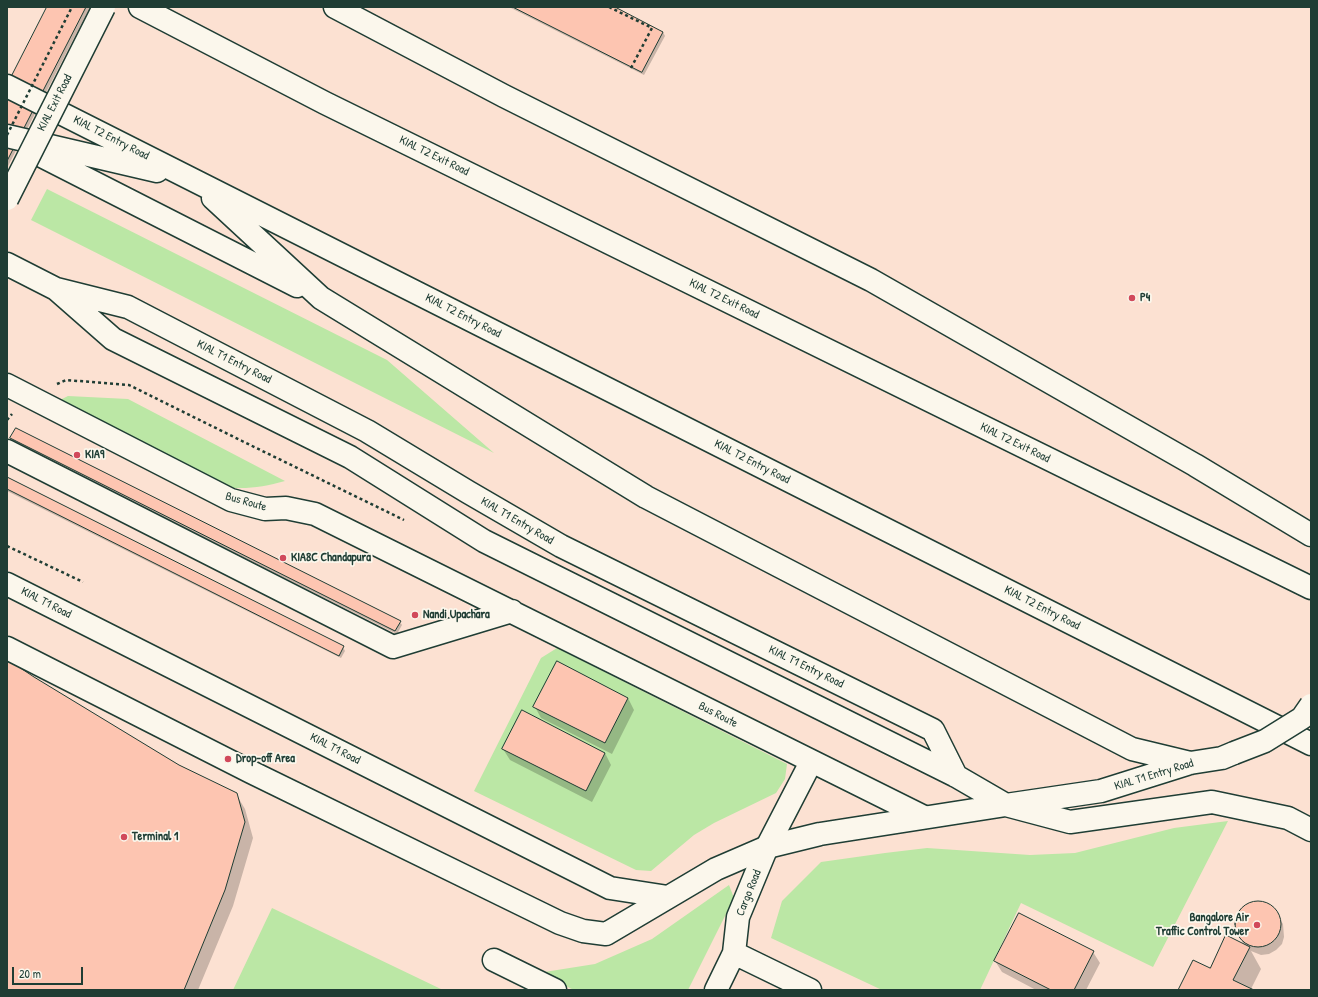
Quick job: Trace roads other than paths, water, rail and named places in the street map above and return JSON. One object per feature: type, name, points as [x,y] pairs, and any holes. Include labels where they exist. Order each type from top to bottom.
[{"type":"main road","name":"KIAL Exit Road","points":[[7,200],[104,7]]},
{"type":"main road","name":"KIAL T2 Exit Road","points":[[140,7],[324,103],[1311,588]]},
{"type":"main road","points":[[335,7],[504,96],[871,280],[1196,465],[1311,535]]},
{"type":"main road","name":"KIAL T2 Entry Road","points":[[7,86],[1311,744]]},
{"type":"main road","points":[[7,136],[321,298]]},
{"type":"main road","name":"KIAL T2 Entry Road","points":[[7,136],[194,180],[321,298],[646,498],[1132,749],[1190,762]]},
{"type":"main road","name":"KIAL T1 Entry Road","points":[[7,264],[56,290],[113,338],[350,458],[484,541],[956,776],[1006,805],[1070,822],[1212,802],[1288,818],[1311,830]]},
{"type":"main road","name":"KIAL T1 Entry Road","points":[[56,290],[128,307],[367,431],[561,546],[933,730],[956,776]]},
{"type":"main road","name":"Bus Route","points":[[7,385],[231,500],[265,509],[286,508],[315,514],[924,817]]},
{"type":"main road","points":[[7,451],[393,647],[512,611]]},
{"type":"main road","name":"KIAL T1 Road","points":[[7,584],[610,888],[668,897]]},
{"type":"main road","name":"KIAL T1 Entry Road","points":[[7,648],[251,772],[560,923],[583,931],[606,934],[716,869],[767,847],[820,834],[1101,791],[1190,762],[1222,758],[1265,741],[1302,718],[1311,705]]},
{"type":"main road","name":"Cargo Road","points":[[716,990],[734,953],[738,918],[767,847],[811,762]]},
{"type":"main road","points":[[734,953],[810,990]]},
{"type":"main road","points":[[494,960],[555,990]]},
{"type":"place","name":"P4","points":[[1132,298]]},
{"type":"place","name":"KIA9","points":[[77,455]]},
{"type":"place","name":"KIA8C Chandapura","points":[[283,558]]},
{"type":"place","name":"Nandi Upachara","points":[[415,615]]},
{"type":"place","name":"Drop-off Area","points":[[228,759]]},
{"type":"place","name":"Terminal 1","points":[[124,837]]},
{"type":"place","name":"Bangalore Air Traffic Control Tower","points":[[1257,925]]}]
